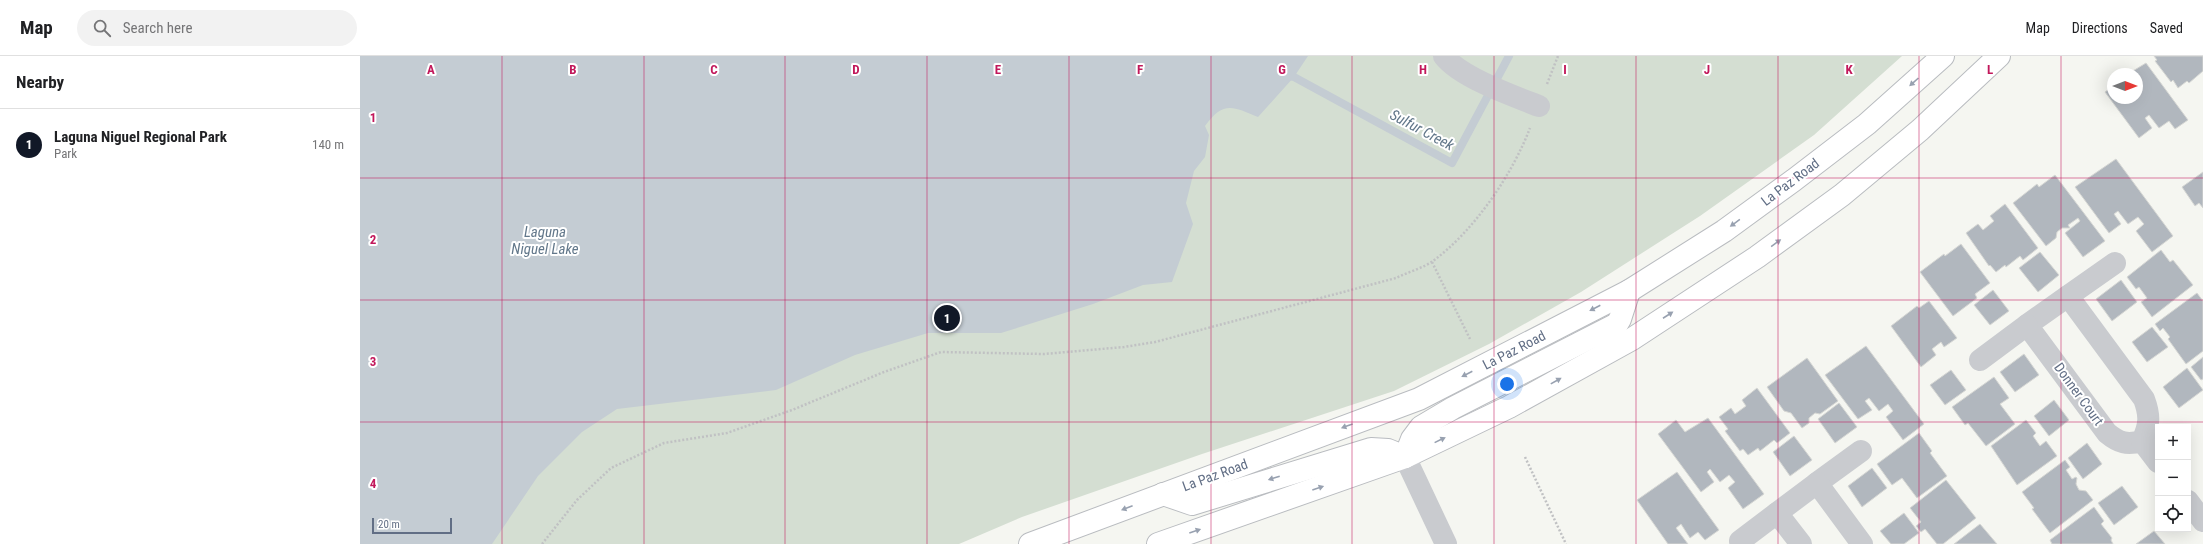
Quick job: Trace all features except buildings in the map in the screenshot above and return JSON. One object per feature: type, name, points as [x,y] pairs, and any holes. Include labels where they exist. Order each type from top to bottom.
[{"type":"main road","name":"La Paz Road","points":[[1030,544],[1419,399],[1629,290],[1724,231],[1794,180],[1867,124],[1942,56]]},
{"type":"main road","points":[[1158,544],[1405,457],[1509,407],[1632,339],[1757,257],[1842,195],[1920,130],[1999,56]]},
{"type":"main road","points":[[1405,457],[1412,439],[1421,427],[1453,408],[1617,324],[1629,290]]},
{"type":"main road","points":[[1163,494],[1192,504],[1371,449],[1388,450],[1405,457]]},
{"type":"street","points":[[1444,56],[1448,62],[1480,81],[1539,106]]},
{"type":"street","points":[[1980,360],[2114,263]]},
{"type":"street","points":[[2068,296],[2144,399],[2149,413],[2149,428],[2142,441],[2156,460]]},
{"type":"street","name":"Donner Court","points":[[2027,325],[2107,433],[2117,442],[2130,444],[2142,441]]},
{"type":"street","points":[[1740,541],[1861,451]]},
{"type":"street","points":[[1405,457],[1446,544]]},
{"type":"street","points":[[1817,484],[1862,544]]},
{"type":"street","points":[[2191,505],[2203,521]]},
{"type":"street","points":[[1777,513],[1801,544]]},
{"type":"path","points":[[542,544],[577,500],[611,468],[664,443],[727,433],[792,410],[884,372],[941,352],[1044,354],[1124,347],[1155,342],[1396,278],[1432,262],[1471,225],[1522,151],[1539,106]]},
{"type":"path","points":[[1432,262],[1470,340]]},
{"type":"path","points":[[1525,457],[1566,544]]},
{"type":"shaded area","points":[[360,56],[1902,56],[1814,135],[1700,216],[1581,292],[1489,344],[1394,391],[1202,454],[1022,517],[959,544],[360,544]]},
{"type":"water","name":"Laguna Niguel Lake","points":[[360,56],[1308,56],[1294,77],[1258,117],[1235,108],[1228,108],[1217,112],[1205,126],[1209,135],[1205,157],[1194,171],[1186,203],[1193,224],[1172,282],[1143,285],[1093,304],[1001,333],[928,333],[855,355],[776,390],[617,409],[582,432],[538,476],[492,544],[360,544]]},
{"type":"waterway","name":"Sulfur Creek","points":[[1284,75],[1294,77],[1452,163],[1509,56]]},
{"type":"place","name":"Laguna Niguel Regional Park","points":[[947,318]]}]
